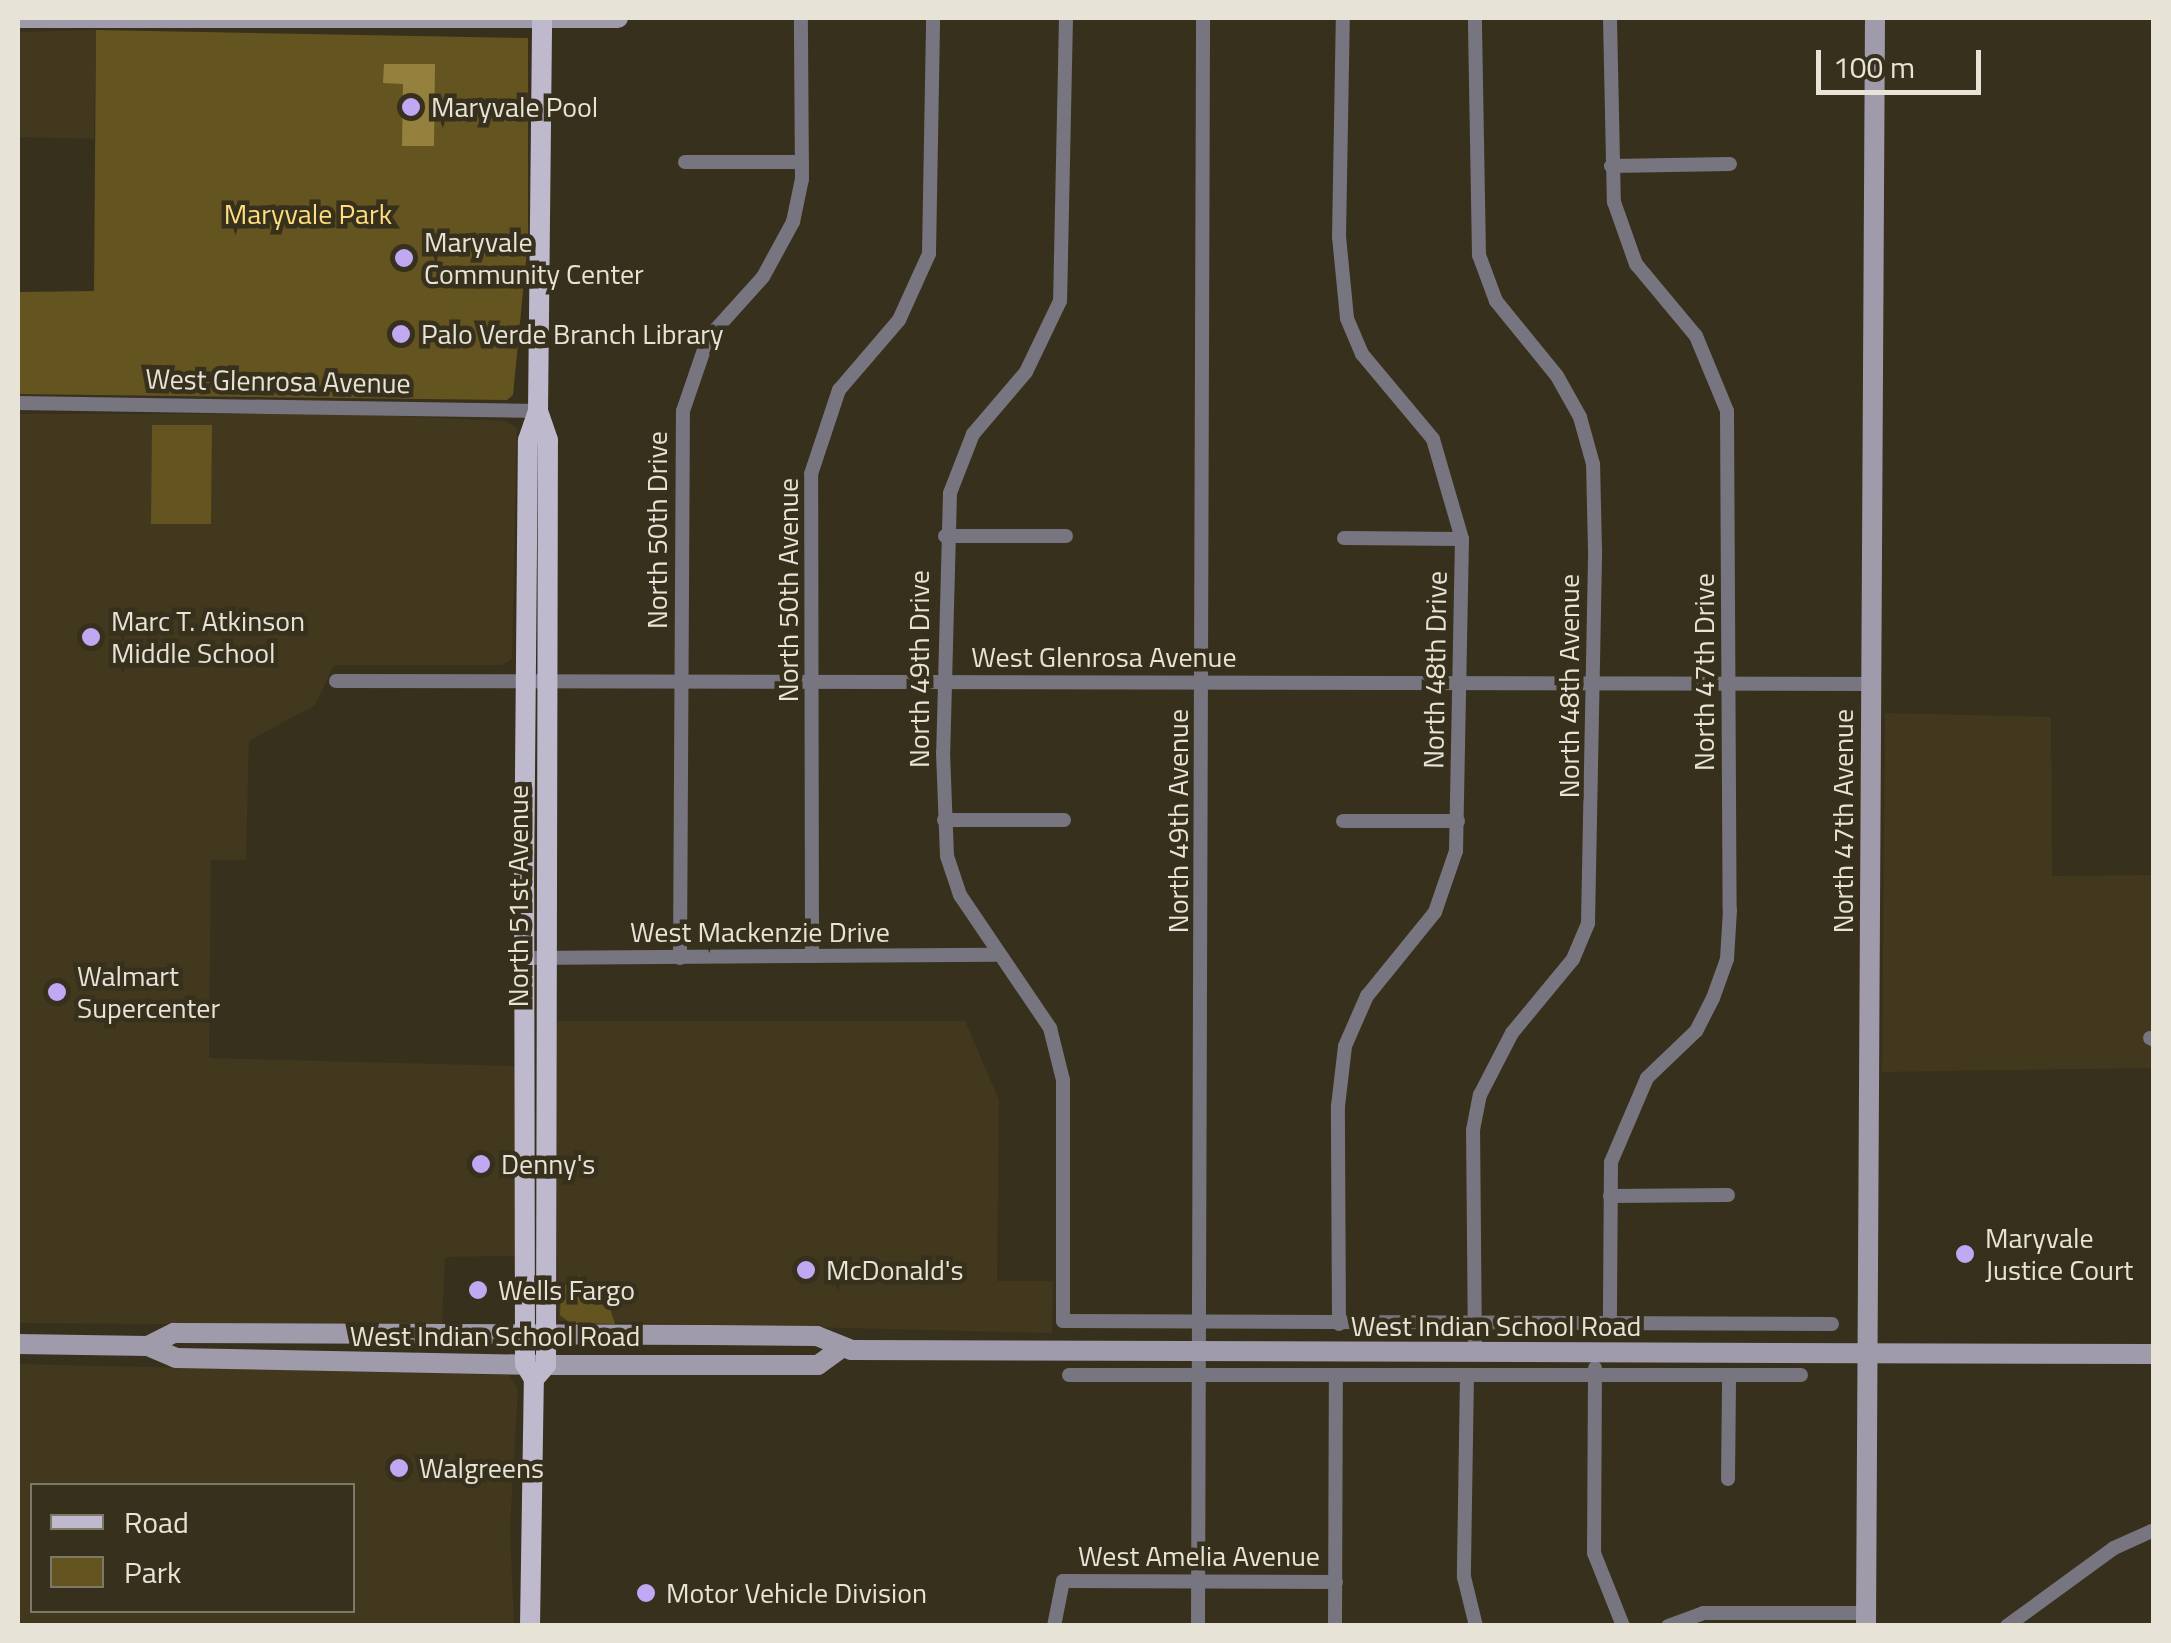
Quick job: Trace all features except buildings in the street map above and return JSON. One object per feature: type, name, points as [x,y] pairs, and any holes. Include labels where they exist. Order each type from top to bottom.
[{"type":"main road","points":[[18,18],[618,18]]},
{"type":"main road","name":"North 47th Avenue","points":[[1866,1619],[1875,18]]},
{"type":"main road","name":"North 51st Avenue","points":[[530,1626],[546,958],[528,440],[538,411],[542,20]]},
{"type":"main road","name":"North 51st Avenue","points":[[535,1336],[524,958],[536,680]]},
{"type":"main road","name":"West Indian School Road","points":[[148,1346],[174,1334],[816,1336],[839,1350],[1200,1364],[1474,1353],[2154,1354]]},
{"type":"main road","name":"West Indian School Road","points":[[18,1344],[148,1346],[176,1358],[535,1369],[818,1364],[839,1350]]},
{"type":"street","name":"North 50th Drive","points":[[680,958],[683,410],[708,338],[763,278],[788,234],[802,162],[801,18]]},
{"type":"street","name":"North 50th Avenue","points":[[812,956],[812,474],[839,390],[899,320],[929,254],[933,18]]},
{"type":"street","name":"North 49th Drive","points":[[1063,1321],[1063,1080],[1050,1028],[1023,982],[996,955],[960,895],[944,820],[944,536],[950,494],[973,434],[1026,372],[1060,301],[1066,18]]},
{"type":"street","name":"North 49th Avenue","points":[[1198,1626],[1204,682],[1203,18]]},
{"type":"street","name":"North 48th Drive","points":[[1339,1324],[1338,1106],[1345,1046],[1366,996],[1422,933],[1445,893],[1458,821],[1462,539],[1433,439],[1362,354],[1347,318],[1339,237],[1342,18]]},
{"type":"street","name":"North 48th Avenue","points":[[1474,1353],[1473,1130],[1480,1095],[1512,1033],[1573,959],[1588,923],[1594,684],[1593,464],[1580,417],[1557,376],[1496,301],[1480,255],[1475,18]]},
{"type":"street","name":"North 47th Drive","points":[[1610,18],[1614,202],[1636,264],[1696,336],[1727,411],[1729,684],[1726,959],[1696,1031],[1648,1078],[1622,1124],[1611,1162],[1610,1324]]},
{"type":"street","points":[[685,162],[802,162]]},
{"type":"street","points":[[1611,166],[1730,164]]},
{"type":"street","name":"West Glenrosa Avenue","points":[[18,403],[538,411]]},
{"type":"street","points":[[944,536],[1066,536]]},
{"type":"street","points":[[1344,538],[1462,539]]},
{"type":"street","name":"West Glenrosa Avenue","points":[[336,680],[1871,684]]},
{"type":"street","points":[[944,820],[1064,820]]},
{"type":"street","points":[[1343,821],[1458,821]]},
{"type":"street","name":"West Mackenzie Drive","points":[[524,958],[996,955]]},
{"type":"street","points":[[1610,1196],[1728,1195]]},
{"type":"street","name":"West Indian School Road","points":[[1063,1321],[1832,1324]]},
{"type":"street","points":[[1595,1353],[1594,1554],[1623,1626]]},
{"type":"street","name":"West Indian School Road","points":[[1069,1375],[1200,1364],[1336,1375],[1801,1375]]},
{"type":"street","points":[[1335,1626],[1336,1375]]},
{"type":"street","points":[[1467,1375],[1464,1577],[1476,1626]]},
{"type":"street","points":[[1728,1479],[1729,1375]]},
{"type":"street","points":[[2006,1626],[2114,1548],[2154,1530]]},
{"type":"street","name":"West Amelia Avenue","points":[[1054,1626],[1063,1581],[1336,1582]]},
{"type":"street","points":[[1668,1626],[1703,1613],[1866,1619]]},
{"type":"shaded area","points":[[96,30],[94,139],[18,137],[18,32]]},
{"type":"shaded area","points":[[384,64],[435,64],[434,146],[402,146],[403,84],[383,83]]},
{"type":"shaded area","points":[[18,414],[350,414],[505,421],[517,428],[512,659],[503,665],[334,665],[315,705],[249,741],[246,860],[211,860],[209,1058],[515,1066],[516,1256],[445,1257],[442,1326],[18,1323]]},
{"type":"shaded area","points":[[1885,713],[2051,717],[2052,876],[2153,875],[2153,1068],[1882,1072]]},
{"type":"shaded area","points":[[554,1021],[965,1021],[999,1100],[997,1281],[1053,1281],[1052,1333],[558,1321]]},
{"type":"shaded area","points":[[18,1364],[509,1375],[518,1388],[510,1529],[514,1625],[18,1626]]},
{"type":"green space","name":"Maryvale Park","points":[[96,30],[528,38],[528,240],[513,395],[507,400],[18,394],[18,292],[94,291]]},
{"type":"green space","points":[[152,425],[212,425],[211,524],[151,524]]},
{"type":"green space","points":[[580,1275],[580,1301],[609,1305],[615,1324],[570,1323],[560,1315],[561,1288]]},
{"type":"place","name":"Maryvale Pool","points":[[411,107]]},
{"type":"place","name":"Maryvale Community Center","points":[[404,258]]},
{"type":"place","name":"Palo Verde Branch Library","points":[[401,334]]},
{"type":"place","name":"Marc T. Atkinson Middle School","points":[[91,637]]},
{"type":"place","name":"Walmart Supercenter","points":[[57,992]]},
{"type":"place","name":"Denny's","points":[[481,1164]]},
{"type":"place","name":"Maryvale Justice Court","points":[[1965,1254]]},
{"type":"place","name":"McDonald's","points":[[806,1270]]},
{"type":"place","name":"Wells Fargo","points":[[478,1290]]},
{"type":"place","name":"Walgreens","points":[[399,1468]]},
{"type":"place","name":"Motor Vehicle Division","points":[[646,1593]]}]
